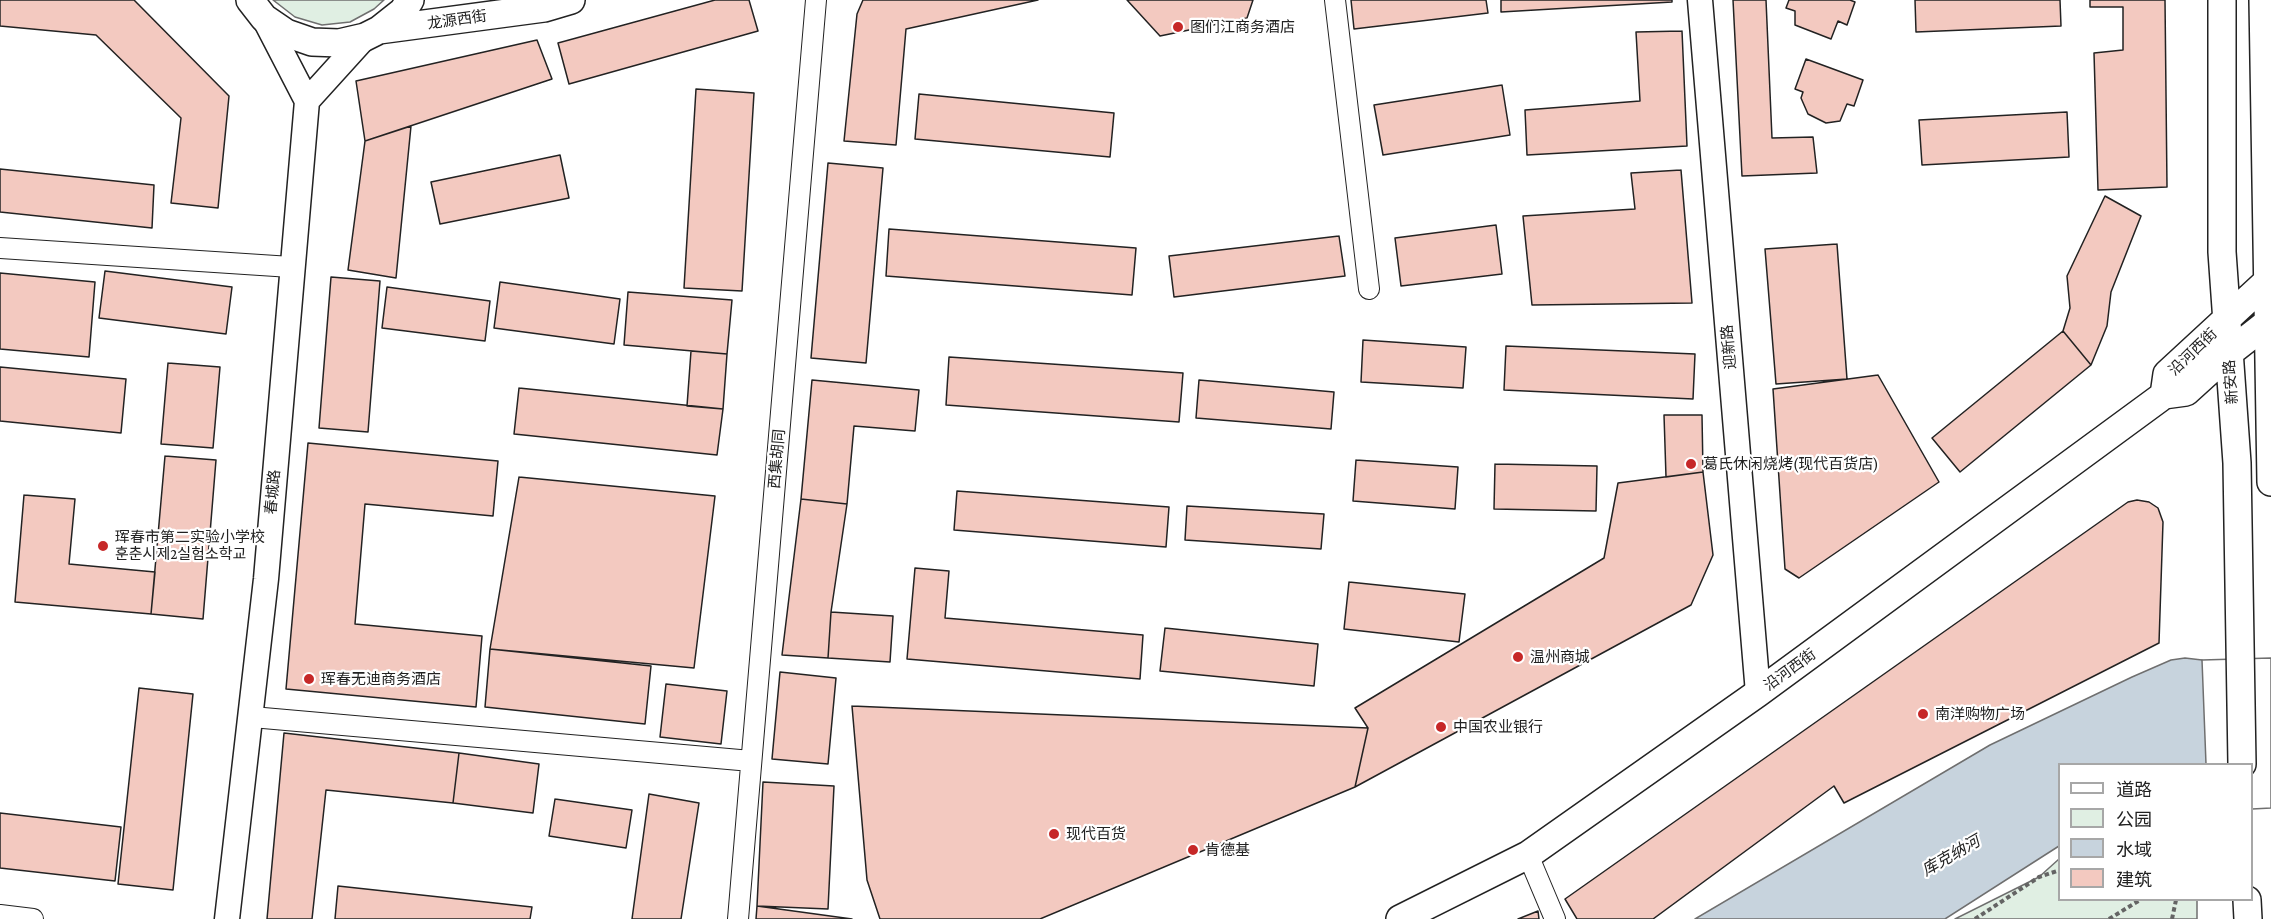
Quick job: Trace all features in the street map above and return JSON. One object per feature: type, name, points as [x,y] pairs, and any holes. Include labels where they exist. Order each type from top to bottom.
[{"type":"main road","points":[[372,34],[403,11],[410,0]]},
{"type":"main road","name":"龙源西街","points":[[257,9],[286,33],[312,42],[339,43],[372,34],[544,8],[571,0]]},
{"type":"main road","name":"新安路","points":[[2222,0],[2222,252],[2237,463],[2242,763]]},
{"type":"main road","points":[[2263,0],[2270,277],[2271,482]]},
{"type":"main road","points":[[2227,320],[2270,277]]},
{"type":"main road","name":"沿河西街","points":[[2164,395],[2167,374],[2227,320]]},
{"type":"main road","name":"沿河西街","points":[[1400,919],[1528,855],[1758,693],[2164,395],[2186,392],[2229,353],[2270,322]]},
{"type":"main road","points":[[2247,901],[2248,919]]},
{"type":"street","name":"西集胡同","points":[[738,919],[816,0]]},
{"type":"street","points":[[1335,0],[1369,289]]},
{"type":"street","name":"迎新路","points":[[1700,0],[1758,693]]},
{"type":"street","points":[[257,9],[307,101],[372,34]]},
{"type":"street","name":"春城路","points":[[227,919],[252,717],[266,579],[307,101]]},
{"type":"street","points":[[0,248],[291,267]]},
{"type":"street","name":"沿河西街","points":[[2227,320],[2270,322]]},
{"type":"street","points":[[252,717],[751,761]]},
{"type":"street","points":[[1528,855],[1555,919]]},
{"type":"street","points":[[0,915],[33,919]]},
{"type":"path","points":[[1975,919],[2039,877],[2058,871]]},
{"type":"path","points":[[2109,919],[2138,901]]},
{"type":"path","points":[[2172,919],[2176,901]]},
{"type":"green space","points":[[273,0],[384,0],[374,9],[350,22],[322,25],[295,17]]},
{"type":"green space","points":[[2058,860],[2058,901],[2197,901],[2197,919],[1955,919],[2039,877]]},
{"type":"water","name":"库克纳河","points":[[2185,658],[2202,660],[2252,763],[2058,763],[2058,847],[1945,919],[1695,919],[1990,745],[2171,660]]},
{"type":"pier","points":[[2271,658],[2271,808],[2253,809],[2253,763],[2206,763],[2202,660]]},
{"type":"building","points":[[0,0],[134,0],[229,96],[218,208],[171,203],[181,118],[96,35],[0,26]]},
{"type":"building","points":[[715,0],[749,0],[758,31],[569,84],[558,43]]},
{"type":"building","points":[[863,0],[1038,0],[906,29],[896,145],[844,141],[857,14]]},
{"type":"building","name":"图们江商务酒店","points":[[1127,0],[1253,0],[1247,18],[1160,36]]},
{"type":"building","points":[[1351,0],[1486,0],[1488,13],[1354,29]]},
{"type":"building","points":[[1501,0],[1672,0],[1672,2],[1501,12]]},
{"type":"building","points":[[1733,0],[1766,0],[1772,138],[1813,137],[1817,173],[1742,176]]},
{"type":"building","points":[[1789,0],[1850,0],[1855,2],[1847,25],[1838,21],[1831,39],[1795,25],[1795,11],[1786,8]]},
{"type":"building","points":[[1915,0],[2060,0],[2061,26],[1916,32]]},
{"type":"building","points":[[2090,0],[2165,0],[2167,187],[2098,190],[2094,53],[2123,50],[2123,7],[2090,7]]},
{"type":"building","points":[[1682,31],[1687,146],[1527,155],[1525,110],[1640,101],[1636,32]]},
{"type":"building","points":[[537,40],[552,79],[365,141],[356,81]]},
{"type":"building","points":[[1806,59],[1863,80],[1854,106],[1847,104],[1840,121],[1826,123],[1808,114],[1801,98],[1803,92],[1795,89]]},
{"type":"building","points":[[1502,85],[1510,135],[1383,155],[1374,105]]},
{"type":"building","points":[[696,89],[754,93],[742,291],[684,288]]},
{"type":"building","points":[[919,94],[1114,113],[1110,157],[915,139]]},
{"type":"building","points":[[2067,112],[2069,157],[1922,165],[1919,120]]},
{"type":"building","points":[[411,126],[396,278],[348,270],[365,141]]},
{"type":"building","points":[[560,155],[569,198],[440,224],[431,182]]},
{"type":"building","points":[[828,163],[883,168],[866,363],[811,358]]},
{"type":"building","points":[[0,169],[154,185],[152,228],[0,212]]},
{"type":"building","points":[[1681,170],[1692,303],[1532,305],[1523,216],[1635,209],[1631,173]]},
{"type":"building","points":[[2105,196],[2141,216],[2111,292],[2107,326],[2091,365],[2063,331],[2070,308],[2067,276]]},
{"type":"building","points":[[1496,225],[1502,274],[1401,286],[1395,238]]},
{"type":"building","points":[[889,229],[1136,248],[1132,295],[886,276]]},
{"type":"building","points":[[1339,236],[1345,276],[1174,297],[1169,256]]},
{"type":"building","points":[[1837,244],[1847,379],[1776,384],[1765,249]]},
{"type":"building","points":[[105,271],[232,287],[226,334],[99,318]]},
{"type":"building","points":[[0,273],[95,282],[89,357],[0,349]]},
{"type":"building","points":[[331,277],[380,281],[368,432],[319,428]]},
{"type":"building","points":[[500,282],[620,299],[614,344],[494,328]]},
{"type":"building","points":[[387,287],[490,301],[485,341],[382,328]]},
{"type":"building","points":[[628,292],[732,300],[727,354],[624,345]]},
{"type":"building","points":[[2063,331],[2091,365],[1960,472],[1932,438]]},
{"type":"building","points":[[1363,340],[1466,347],[1463,388],[1361,382]]},
{"type":"building","points":[[1506,346],[1695,354],[1693,399],[1504,390]]},
{"type":"building","points":[[691,351],[727,354],[723,409],[687,406]]},
{"type":"building","points":[[949,357],[1183,373],[1179,422],[946,405]]},
{"type":"building","points":[[168,363],[220,367],[213,448],[161,444]]},
{"type":"building","points":[[0,367],[126,379],[121,433],[0,421]]},
{"type":"building","points":[[1878,375],[1939,482],[1799,578],[1785,569],[1773,389]]},
{"type":"building","points":[[812,380],[919,390],[915,431],[854,426],[847,504],[801,499]]},
{"type":"building","points":[[1199,380],[1334,392],[1331,429],[1196,418]]},
{"type":"building","points":[[519,388],[723,409],[717,455],[514,434]]},
{"type":"building","points":[[1664,415],[1702,415],[1703,472],[1666,477]]},
{"type":"building","points":[[308,443],[498,461],[493,516],[365,504],[355,624],[482,636],[476,707],[286,689]]},
{"type":"building","points":[[165,456],[216,460],[203,619],[151,614]]},
{"type":"building","points":[[1356,460],[1458,467],[1455,509],[1353,501]]},
{"type":"building","points":[[1495,464],[1597,466],[1596,511],[1494,509]]},
{"type":"building","name":"温州商城","points":[[1703,472],[1713,555],[1691,605],[1355,787],[1368,728],[1355,708],[1604,558],[1618,483]]},
{"type":"building","points":[[519,477],[715,496],[694,668],[490,649]]},
{"type":"building","points":[[957,491],[1169,507],[1166,547],[954,530]]},
{"type":"building","points":[[24,495],[75,499],[69,564],[155,572],[151,614],[15,602]]},
{"type":"building","points":[[801,499],[847,504],[831,612],[828,658],[782,655]]},
{"type":"building","name":"南洋购物广场","points":[[2137,500],[2149,502],[2158,508],[2163,522],[2159,643],[1844,803],[1834,786],[1653,919],[1577,919],[1565,899],[2128,502]]},
{"type":"building","points":[[1187,506],[1324,514],[1321,549],[1185,540]]},
{"type":"building","points":[[915,568],[949,571],[945,618],[1143,635],[1140,679],[907,659]]},
{"type":"building","points":[[1349,582],[1465,594],[1459,642],[1344,629]]},
{"type":"building","points":[[831,612],[893,616],[890,662],[828,658]]},
{"type":"building","points":[[1165,628],[1318,644],[1314,686],[1160,671]]},
{"type":"building","points":[[490,649],[651,666],[645,724],[485,707]]},
{"type":"building","points":[[780,672],[836,678],[828,764],[772,759]]},
{"type":"building","points":[[666,684],[727,691],[721,744],[660,737]]},
{"type":"building","points":[[139,688],[193,694],[173,890],[118,884]]},
{"type":"building","name":"现代百货","points":[[852,706],[1368,728],[1355,787],[1040,919],[880,919],[867,880]]},
{"type":"building","points":[[284,733],[459,753],[453,803],[326,790],[312,919],[267,919]]},
{"type":"building","points":[[459,753],[539,764],[533,813],[453,803]]},
{"type":"building","points":[[763,782],[834,786],[828,909],[757,906]]},
{"type":"building","points":[[649,794],[699,803],[681,919],[632,919]]},
{"type":"building","points":[[555,799],[632,810],[626,848],[549,836]]},
{"type":"building","points":[[0,813],[121,827],[115,881],[0,868]]},
{"type":"building","points":[[338,886],[532,907],[530,919],[335,919]]},
{"type":"building","points":[[757,906],[852,919],[756,919]]},
{"type":"building","points":[[1538,911],[1539,919],[1518,919]]},
{"type":"place","name":"图们江商务酒店","points":[[1178,27]]},
{"type":"place","name":"葛氏休闲烧烤(现代百货店)","points":[[1691,464]]},
{"type":"place","name":"珲春市第二实验小学校 훈춘시제2실험소학교","points":[[103,546]]},
{"type":"place","name":"温州商城","points":[[1518,657]]},
{"type":"place","name":"珲春无迪商务酒店","points":[[309,679]]},
{"type":"place","name":"南洋购物广场","points":[[1923,714]]},
{"type":"place","name":"中国农业银行","points":[[1441,727]]},
{"type":"place","name":"现代百货","points":[[1054,834]]},
{"type":"place","name":"肯德基","points":[[1193,850]]}]
